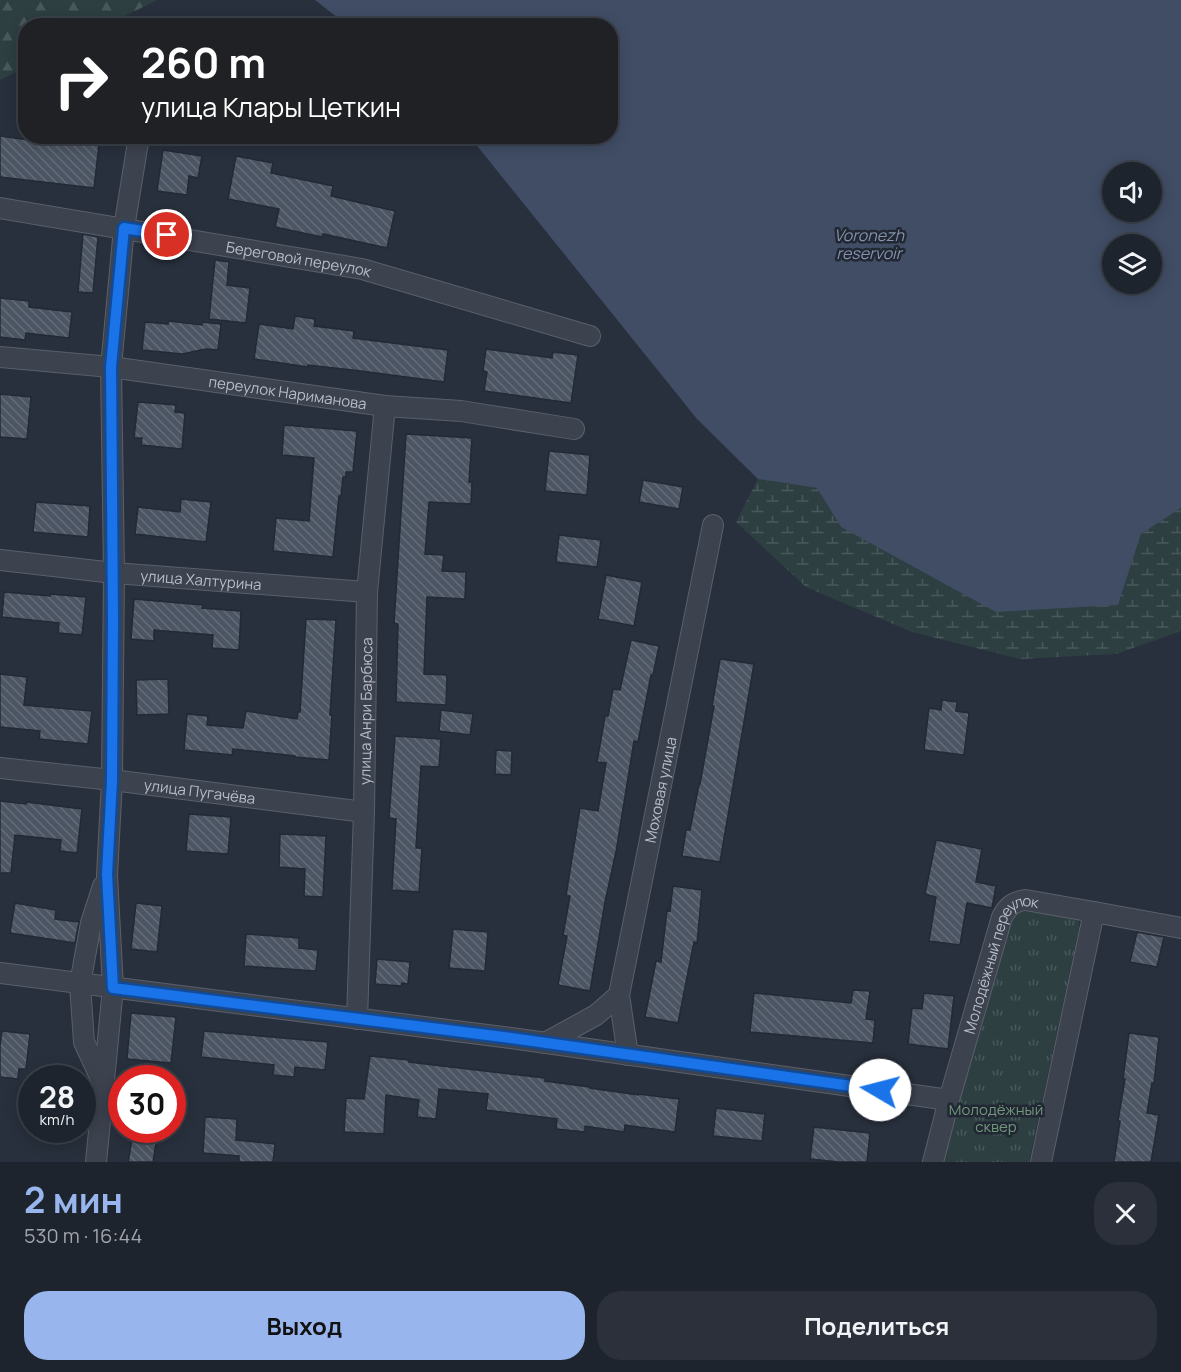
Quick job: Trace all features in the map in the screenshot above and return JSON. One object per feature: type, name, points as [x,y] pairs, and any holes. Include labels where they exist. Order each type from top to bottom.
[{"type":"street","points":[[96,1162],[113,988],[107,874],[112,780],[114,573],[111,367],[124,228],[138,144]]},
{"type":"street","name":"Береговой переулок","points":[[0,208],[362,269],[590,336]]},
{"type":"street","name":"переулок Нариманова","points":[[0,357],[111,367],[385,406],[461,411],[574,429]]},
{"type":"street","name":"улица Анри Барбюса","points":[[357,1019],[364,812],[367,592],[385,406]]},
{"type":"street","name":"Моховая улица","points":[[628,1055],[620,996],[712,525]]},
{"type":"street","name":"улица Халтурина","points":[[0,560],[114,573],[367,592]]},
{"type":"street","name":"улица Пугачёва","points":[[0,768],[364,812]]},
{"type":"street","points":[[103,1085],[84,1042],[80,984],[92,923],[107,874]]},
{"type":"street","name":"Молодёжный переулок","points":[[933,1162],[1002,917],[1008,907],[1016,901],[1025,900],[1094,912]]},
{"type":"street","points":[[1041,1162],[1094,912],[1181,928]]},
{"type":"street","points":[[0,973],[545,1043],[949,1100]]},
{"type":"street","points":[[545,1043],[596,1015],[620,996]]},
{"type":"green space","points":[[0,0],[157,0],[121,18],[18,18],[18,71],[0,80]]},
{"type":"green space","points":[[758,479],[817,488],[841,527],[1118,605],[1141,534],[1181,508],[1181,631],[1116,654],[1020,659],[912,632],[806,587],[736,522]]},
{"type":"green space","name":"Молодёжный сквер","points":[[1016,911],[1073,916],[1079,921],[1029,1162],[938,1162],[1010,915]]},
{"type":"water","name":"Voronezh reservoir","points":[[315,0],[1181,0],[1181,508],[1141,534],[1118,605],[996,612],[841,527],[817,488],[758,479],[697,419],[476,144],[618,144],[618,18],[338,18]]},
{"type":"building","points":[[0,136],[18,139],[18,144],[99,144],[94,188],[0,177]]},
{"type":"building","points":[[163,150],[202,156],[198,178],[189,176],[187,195],[157,191]]},
{"type":"building","points":[[236,156],[273,163],[271,173],[333,186],[331,196],[395,211],[387,248],[323,234],[322,237],[275,227],[279,209],[228,199]]},
{"type":"building","points":[[83,234],[98,237],[93,293],[78,292]]},
{"type":"building","points":[[215,260],[229,262],[227,285],[250,288],[246,323],[209,319]]},
{"type":"building","points":[[0,298],[29,301],[29,307],[72,312],[69,338],[26,333],[25,340],[0,337]]},
{"type":"building","points":[[295,316],[315,319],[314,326],[354,331],[353,338],[448,350],[444,382],[254,359],[259,324],[293,329]]},
{"type":"building","points":[[169,321],[202,325],[202,322],[221,324],[218,350],[206,349],[182,354],[142,350],[145,322],[168,324]]},
{"type":"building","points":[[486,349],[552,358],[553,352],[578,355],[571,403],[484,391],[487,372],[483,371]]},
{"type":"building","points":[[0,394],[31,397],[27,439],[0,437]]},
{"type":"building","points":[[138,402],[176,405],[175,412],[185,413],[182,449],[141,445],[142,438],[134,438]]},
{"type":"building","points":[[284,425],[357,431],[353,472],[346,472],[346,477],[343,477],[341,496],[339,496],[333,557],[273,551],[276,518],[309,521],[314,458],[282,455]]},
{"type":"building","points":[[406,434],[472,438],[469,482],[472,482],[471,504],[429,502],[425,554],[444,555],[442,571],[466,572],[465,599],[427,597],[424,674],[447,675],[446,705],[396,702],[398,624],[394,623]]},
{"type":"building","points":[[549,451],[590,455],[587,495],[545,491]]},
{"type":"building","points":[[643,480],[683,487],[679,509],[639,502]]},
{"type":"building","points":[[181,499],[211,502],[206,542],[135,534],[138,507],[180,512]]},
{"type":"building","points":[[36,502],[90,506],[88,537],[33,532]]},
{"type":"building","points":[[559,535],[601,540],[597,567],[556,562]]},
{"type":"building","points":[[606,575],[642,582],[634,626],[598,619]]},
{"type":"building","points":[[4,592],[86,597],[82,635],[58,633],[59,623],[2,617]]},
{"type":"building","points":[[134,599],[241,611],[239,650],[212,648],[213,635],[154,630],[154,641],[131,639]]},
{"type":"building","points":[[306,619],[336,620],[329,760],[233,749],[232,755],[184,750],[187,714],[208,716],[207,725],[243,728],[246,711],[297,719],[298,712],[300,712]]},
{"type":"building","points":[[631,640],[659,646],[638,742],[634,741],[590,991],[558,985],[567,936],[563,935],[570,896],[566,896],[580,808],[598,811],[606,763],[597,762],[605,716],[608,716],[613,689],[620,690]]},
{"type":"building","points":[[720,659],[754,664],[720,862],[682,856],[686,830],[690,830],[700,784]]},
{"type":"building","points":[[0,674],[27,677],[24,705],[92,711],[88,744],[39,739],[40,731],[0,727]]},
{"type":"building","points":[[168,679],[169,714],[137,715],[136,680]]},
{"type":"building","points":[[942,700],[957,702],[956,711],[969,713],[964,755],[924,750],[929,708],[941,710]]},
{"type":"building","points":[[441,710],[473,714],[470,735],[439,731]]},
{"type":"building","points":[[395,736],[441,739],[439,767],[421,766],[416,848],[422,848],[419,892],[392,890],[396,819],[389,818]]},
{"type":"building","points":[[496,750],[512,751],[511,775],[495,774]]},
{"type":"building","points":[[0,801],[82,809],[77,853],[60,851],[61,840],[15,835],[11,873],[0,873]]},
{"type":"building","points":[[189,814],[231,817],[228,854],[186,851]]},
{"type":"building","points":[[280,834],[326,836],[323,897],[304,896],[305,869],[279,867]]},
{"type":"building","points":[[936,840],[982,849],[976,882],[996,886],[992,908],[967,903],[960,945],[929,941],[936,897],[925,894]]},
{"type":"building","points":[[673,886],[702,890],[697,943],[694,942],[678,1023],[645,1017],[656,961],[661,962],[667,910],[670,911]]},
{"type":"building","points":[[15,903],[56,910],[55,919],[79,922],[75,943],[10,933]]},
{"type":"building","points":[[136,903],[162,906],[157,952],[131,949]]},
{"type":"building","points":[[453,929],[488,932],[485,971],[449,968]]},
{"type":"building","points":[[1137,932],[1164,937],[1157,967],[1130,962]]},
{"type":"building","points":[[246,934],[299,938],[299,948],[318,950],[316,971],[244,966]]},
{"type":"building","points":[[377,959],[410,962],[408,984],[402,983],[401,986],[375,984]]},
{"type":"building","points":[[853,990],[870,991],[866,1019],[875,1020],[873,1043],[750,1032],[754,993],[851,1003]]},
{"type":"building","points":[[924,993],[954,996],[948,1049],[908,1044],[912,1008],[922,1009]]},
{"type":"building","points":[[131,1013],[176,1017],[171,1063],[127,1059]]},
{"type":"building","points":[[2,1031],[30,1034],[26,1065],[18,1065],[18,1079],[0,1077]]},
{"type":"building","points":[[204,1031],[328,1042],[325,1070],[295,1067],[294,1077],[273,1075],[274,1065],[201,1057]]},
{"type":"building","points":[[1129,1033],[1159,1037],[1154,1083],[1152,1083],[1147,1113],[1159,1115],[1151,1162],[1114,1162]]},
{"type":"building","points":[[370,1056],[545,1078],[545,1081],[679,1099],[675,1132],[625,1125],[624,1132],[585,1126],[585,1132],[556,1129],[557,1119],[486,1110],[488,1094],[439,1089],[436,1119],[417,1117],[419,1100],[386,1095],[384,1134],[344,1132],[346,1098],[364,1099]]},
{"type":"building","points":[[716,1108],[765,1114],[762,1141],[713,1136]]},
{"type":"building","points":[[205,1117],[237,1119],[236,1140],[275,1144],[273,1162],[239,1162],[239,1156],[203,1153]]},
{"type":"building","points":[[814,1127],[870,1133],[867,1162],[810,1159]]},
{"type":"building","points":[[131,1143],[156,1143],[153,1162],[128,1162]]},
{"type":"route","points":[[167,235],[124,228],[111,367],[114,573],[112,780],[107,874],[113,988],[511,1038],[880,1090]]}]
